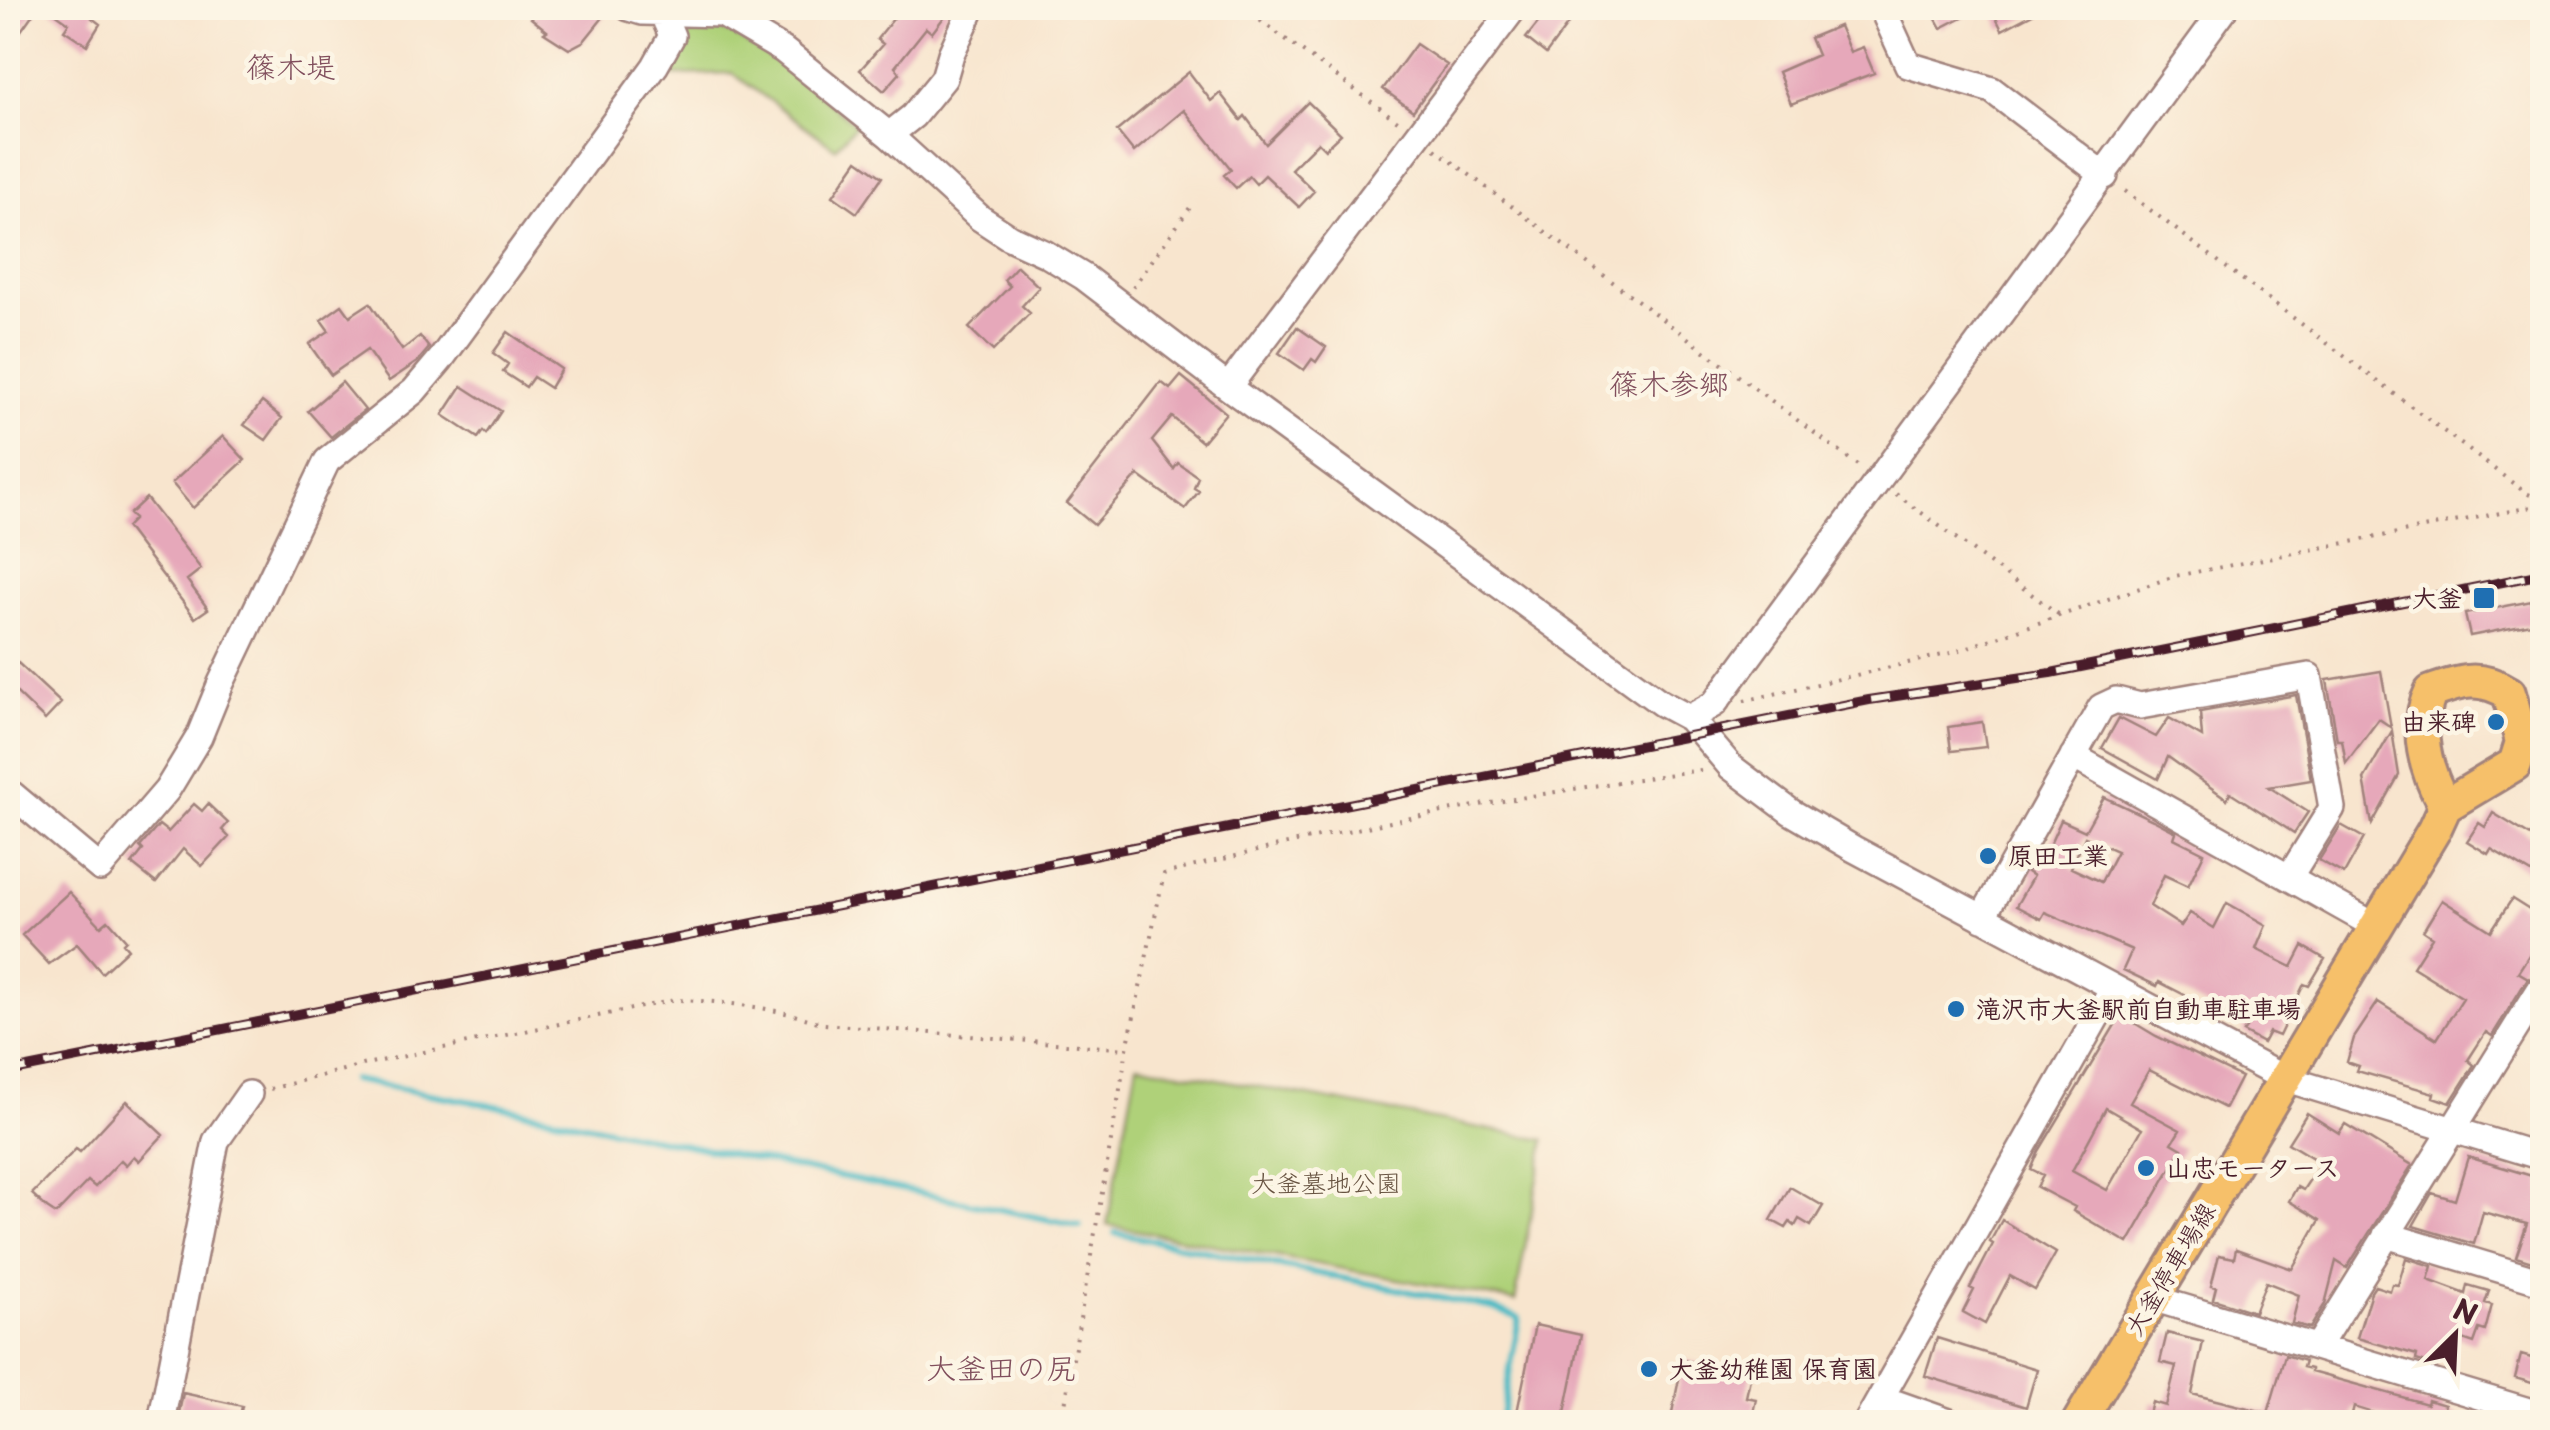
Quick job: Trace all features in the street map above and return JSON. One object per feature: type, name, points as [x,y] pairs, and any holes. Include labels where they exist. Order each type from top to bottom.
[{"type":"main road","name":"大釜停車場線","points":[[2078,1422],[2377,927],[2445,806]]},
{"type":"street","points":[[629,8],[642,12],[722,14],[749,28],[821,78],[980,218],[1009,238],[1084,277],[1661,703],[1689,718],[1731,767],[1792,812],[2284,1078],[2542,1157]]},
{"type":"street","points":[[889,135],[913,116],[944,78],[950,54],[972,8]]},
{"type":"street","points":[[1228,387],[1514,8]]},
{"type":"street","points":[[1882,8],[1908,65],[1992,90],[2105,176]]},
{"type":"street","points":[[1689,718],[1714,704],[2225,8]]},
{"type":"street","points":[[8,792],[100,868],[167,790],[199,737],[221,682],[327,462],[414,392],[440,359],[654,66],[672,36],[662,12]]},
{"type":"street","points":[[1982,918],[2101,707],[2116,700],[2140,706],[2308,676],[2332,808],[2290,876]]},
{"type":"street","points":[[2073,756],[2377,927]]},
{"type":"street","points":[[1867,1422],[2114,988]]},
{"type":"street","points":[[2318,1346],[2542,988]]},
{"type":"street","points":[[160,1422],[216,1141],[250,1094]]},
{"type":"street","points":[[2386,1235],[2542,1282]]},
{"type":"street","points":[[2152,1298],[2542,1415]]},
{"type":"street","points":[[1881,1398],[1949,1422]]},
{"type":"path","points":[[1244,8],[2060,616]]},
{"type":"path","points":[[2518,8],[2542,26]]},
{"type":"path","points":[[2105,176],[2526,494],[2542,502]]},
{"type":"path","points":[[1121,304],[1194,202]]},
{"type":"path","points":[[1714,704],[1733,703],[1951,653],[2174,576],[2542,502]]},
{"type":"path","points":[[1062,1422],[1084,1315],[1127,1050],[1164,874],[1264,848],[1553,793],[1731,767]]},
{"type":"path","points":[[250,1094],[366,1064],[676,1000],[717,1001],[824,1024],[1127,1050]]},
{"type":"green space","points":[[693,26],[728,32],[786,67],[856,125],[835,148],[732,73],[660,76],[683,32]]},
{"type":"green space","name":"大釜墓地公園","points":[[1137,1064],[1545,1140],[1515,1301],[1107,1225]]},
{"type":"building","points":[[8,8],[37,8],[18,35],[8,27]]},
{"type":"building","points":[[48,8],[98,8],[92,18],[100,24],[87,45],[64,30],[69,23]]},
{"type":"building","points":[[539,8],[596,8],[605,15],[584,41],[569,49],[544,33],[547,31],[531,18]]},
{"type":"building","points":[[902,8],[951,8],[932,33],[926,28],[895,67],[900,73],[884,91],[860,70],[883,44],[877,39]]},
{"type":"building","points":[[1550,8],[1571,20],[1546,54],[1526,38]]},
{"type":"building","points":[[1930,8],[1980,8],[1941,28]]},
{"type":"building","points":[[1991,8],[2044,8],[2002,30]]},
{"type":"building","points":[[1839,26],[1850,52],[1863,47],[1874,73],[1791,104],[1778,72],[1817,55],[1810,38]]},
{"type":"building","points":[[1416,44],[1447,65],[1413,111],[1383,89]]},
{"type":"building","points":[[1189,72],[1211,101],[1220,93],[1241,120],[1245,116],[1266,144],[1308,102],[1341,134],[1325,149],[1318,142],[1291,169],[1314,191],[1299,207],[1265,175],[1256,184],[1249,176],[1236,188],[1224,175],[1231,169],[1184,110],[1134,152],[1117,131]]},
{"type":"building","points":[[858,160],[882,177],[857,213],[833,196]]},
{"type":"building","points":[[1017,266],[1039,287],[1022,306],[1030,313],[993,351],[969,328],[1010,286],[1004,280]]},
{"type":"building","points":[[370,303],[402,350],[420,336],[429,348],[417,362],[389,381],[367,350],[331,375],[309,344],[329,331],[321,320],[342,305],[350,316]]},
{"type":"building","points":[[1297,327],[1326,347],[1316,362],[1312,359],[1304,370],[1279,353]]},
{"type":"building","points":[[508,332],[561,369],[550,388],[533,377],[526,387],[503,372],[508,364],[493,353]]},
{"type":"building","points":[[1181,376],[1226,413],[1202,442],[1172,417],[1152,441],[1174,469],[1178,463],[1198,477],[1194,488],[1199,491],[1185,509],[1138,475],[1094,525],[1067,503],[1161,382],[1170,389]]},
{"type":"building","points":[[342,382],[365,410],[331,437],[308,411]]},
{"type":"building","points":[[462,386],[501,411],[486,434],[483,431],[478,438],[443,415]]},
{"type":"building","points":[[262,402],[282,418],[266,440],[244,425]]},
{"type":"building","points":[[223,436],[245,460],[193,508],[172,483]]},
{"type":"building","points":[[146,498],[201,569],[187,580],[208,609],[195,618],[126,527],[134,519],[129,514]]},
{"type":"building","points":[[2542,599],[2542,622],[2470,636],[2465,614]]},
{"type":"building","points":[[18,663],[61,703],[45,720],[16,692],[8,702],[8,675]]},
{"type":"building","points":[[2381,671],[2391,727],[2379,719],[2346,763],[2342,740],[2337,740],[2327,680]]},
{"type":"building","points":[[2296,695],[2311,780],[2269,787],[2308,812],[2294,833],[2230,792],[2227,799],[2168,757],[2158,779],[2102,748],[2119,718],[2156,737],[2169,718],[2202,737],[2200,712]]},
{"type":"building","points":[[1982,722],[1986,747],[1951,751],[1948,727]]},
{"type":"building","points":[[2392,731],[2399,775],[2372,824],[2364,779]]},
{"type":"building","points":[[2104,797],[2176,832],[2174,838],[2204,853],[2188,886],[2164,875],[2150,906],[2181,926],[2190,913],[2214,928],[2227,903],[2266,925],[2256,949],[2292,967],[2303,946],[2325,959],[2309,986],[2304,984],[2279,1036],[2269,1032],[2263,1043],[2243,1032],[2246,1028],[2208,1007],[2159,982],[2157,986],[2123,970],[2132,950],[2045,912],[2041,919],[2016,906],[2033,876],[2027,872],[2035,858],[2042,862],[2061,820],[2085,831]],"holes":[[[2085,837],[2117,851],[2101,882],[2071,868]]]},
{"type":"building","points":[[194,804],[202,811],[208,804],[228,823],[222,830],[229,837],[202,866],[183,849],[156,883],[132,864],[143,850],[140,847],[159,825],[168,832]]},
{"type":"building","points":[[2493,813],[2542,843],[2542,879],[2491,849],[2488,854],[2467,841],[2479,823],[2485,827]]},
{"type":"building","points":[[2341,825],[2364,838],[2344,874],[2319,860]]},
{"type":"building","points":[[69,892],[101,926],[108,920],[126,940],[123,943],[128,949],[102,973],[77,944],[49,964],[22,935]]},
{"type":"building","points":[[2512,899],[2542,918],[2542,935],[2518,972],[2528,978],[2492,1036],[2486,1032],[2468,1060],[2474,1065],[2450,1103],[2433,1097],[2434,1093],[2357,1071],[2359,1066],[2347,1062],[2354,1038],[2378,1002],[2437,1039],[2463,998],[2413,967],[2432,937],[2423,931],[2442,900],[2491,931]]},
{"type":"building","points":[[2121,1015],[2241,1077],[2225,1108],[2149,1070],[2130,1103],[2180,1130],[2172,1143],[2182,1149],[2128,1243],[2037,1187],[2043,1176],[2031,1170]],"holes":[[[2106,1108],[2142,1129],[2107,1190],[2072,1171]]]},
{"type":"building","points":[[127,1101],[163,1135],[139,1161],[134,1156],[126,1165],[121,1160],[95,1187],[88,1181],[56,1214],[47,1208],[32,1194],[76,1149],[80,1152]]},
{"type":"building","points":[[2307,1113],[2339,1133],[2345,1124],[2412,1165],[2347,1268],[2336,1261],[2325,1304],[2310,1328],[2292,1323],[2299,1295],[2266,1282],[2254,1312],[2213,1299],[2216,1287],[2211,1286],[2219,1255],[2234,1258],[2236,1249],[2292,1269],[2320,1220],[2289,1201],[2297,1187],[2303,1190],[2321,1163],[2288,1143]]},
{"type":"building","points":[[2468,1157],[2542,1179],[2542,1265],[2516,1257],[2527,1224],[2483,1212],[2474,1244],[2413,1226],[2432,1193],[2455,1200]]},
{"type":"building","points":[[1790,1187],[1823,1206],[1811,1226],[1799,1219],[1795,1226],[1790,1222],[1786,1228],[1771,1220]]},
{"type":"building","points":[[2002,1220],[2056,1253],[2035,1290],[2010,1276],[1985,1324],[1963,1312]]},
{"type":"building","points":[[2406,1258],[2432,1266],[2428,1280],[2466,1294],[2468,1285],[2489,1291],[2485,1303],[2492,1305],[2485,1331],[2479,1329],[2474,1343],[2457,1337],[2451,1360],[2438,1357],[2436,1366],[2416,1360],[2417,1355],[2357,1338],[2371,1292],[2375,1286],[2390,1291],[2392,1284],[2398,1285]]},
{"type":"building","points":[[1535,1325],[1581,1335],[1563,1422],[1515,1422]]},
{"type":"building","points":[[2167,1333],[2203,1342],[2192,1394],[2268,1413],[2285,1355],[2305,1361],[2303,1367],[2311,1372],[2427,1404],[2428,1400],[2445,1405],[2443,1410],[2470,1422],[2403,1422],[2354,1407],[2350,1422],[2310,1416],[2308,1422],[2147,1422],[2152,1402],[2166,1406],[2176,1366],[2160,1362]]},
{"type":"building","points":[[1937,1338],[2037,1369],[2026,1407],[1925,1376]]},
{"type":"building","points":[[2521,1355],[2542,1361],[2542,1386],[2515,1378]]},
{"type":"building","points":[[1683,1360],[1751,1374],[1746,1397],[1756,1399],[1752,1417],[1744,1415],[1743,1422],[1670,1422]]},
{"type":"building","points":[[183,1393],[242,1406],[239,1422],[190,1422],[192,1416],[179,1413]]},
{"type":"waterway","points":[[352,1080],[502,1107],[1080,1226]]},
{"type":"waterway","points":[[1115,1233],[1492,1308],[1519,1318],[1501,1422]]},
{"type":"railway","points":[[8,1072],[1869,700],[2051,673],[2542,574]]},
{"type":"place","name":"大釜","points":[[2484,598]]},
{"type":"place","name":"由来碑","points":[[2496,722]]},
{"type":"place","name":"原田工業","points":[[1988,856]]},
{"type":"place","name":"滝沢市大釜駅前自動車駐車場","points":[[1956,1009]]},
{"type":"place","name":"山忠モータース","points":[[2146,1168]]},
{"type":"place","name":"大釜幼稚園 保育園","points":[[1649,1369]]},
{"type":"district","name":"篠木堤","points":[[291,68]]},
{"type":"district","name":"篠木参郷","points":[[1669,385]]},
{"type":"district","name":"大釜田の尻","points":[[1001,1369]]}]
